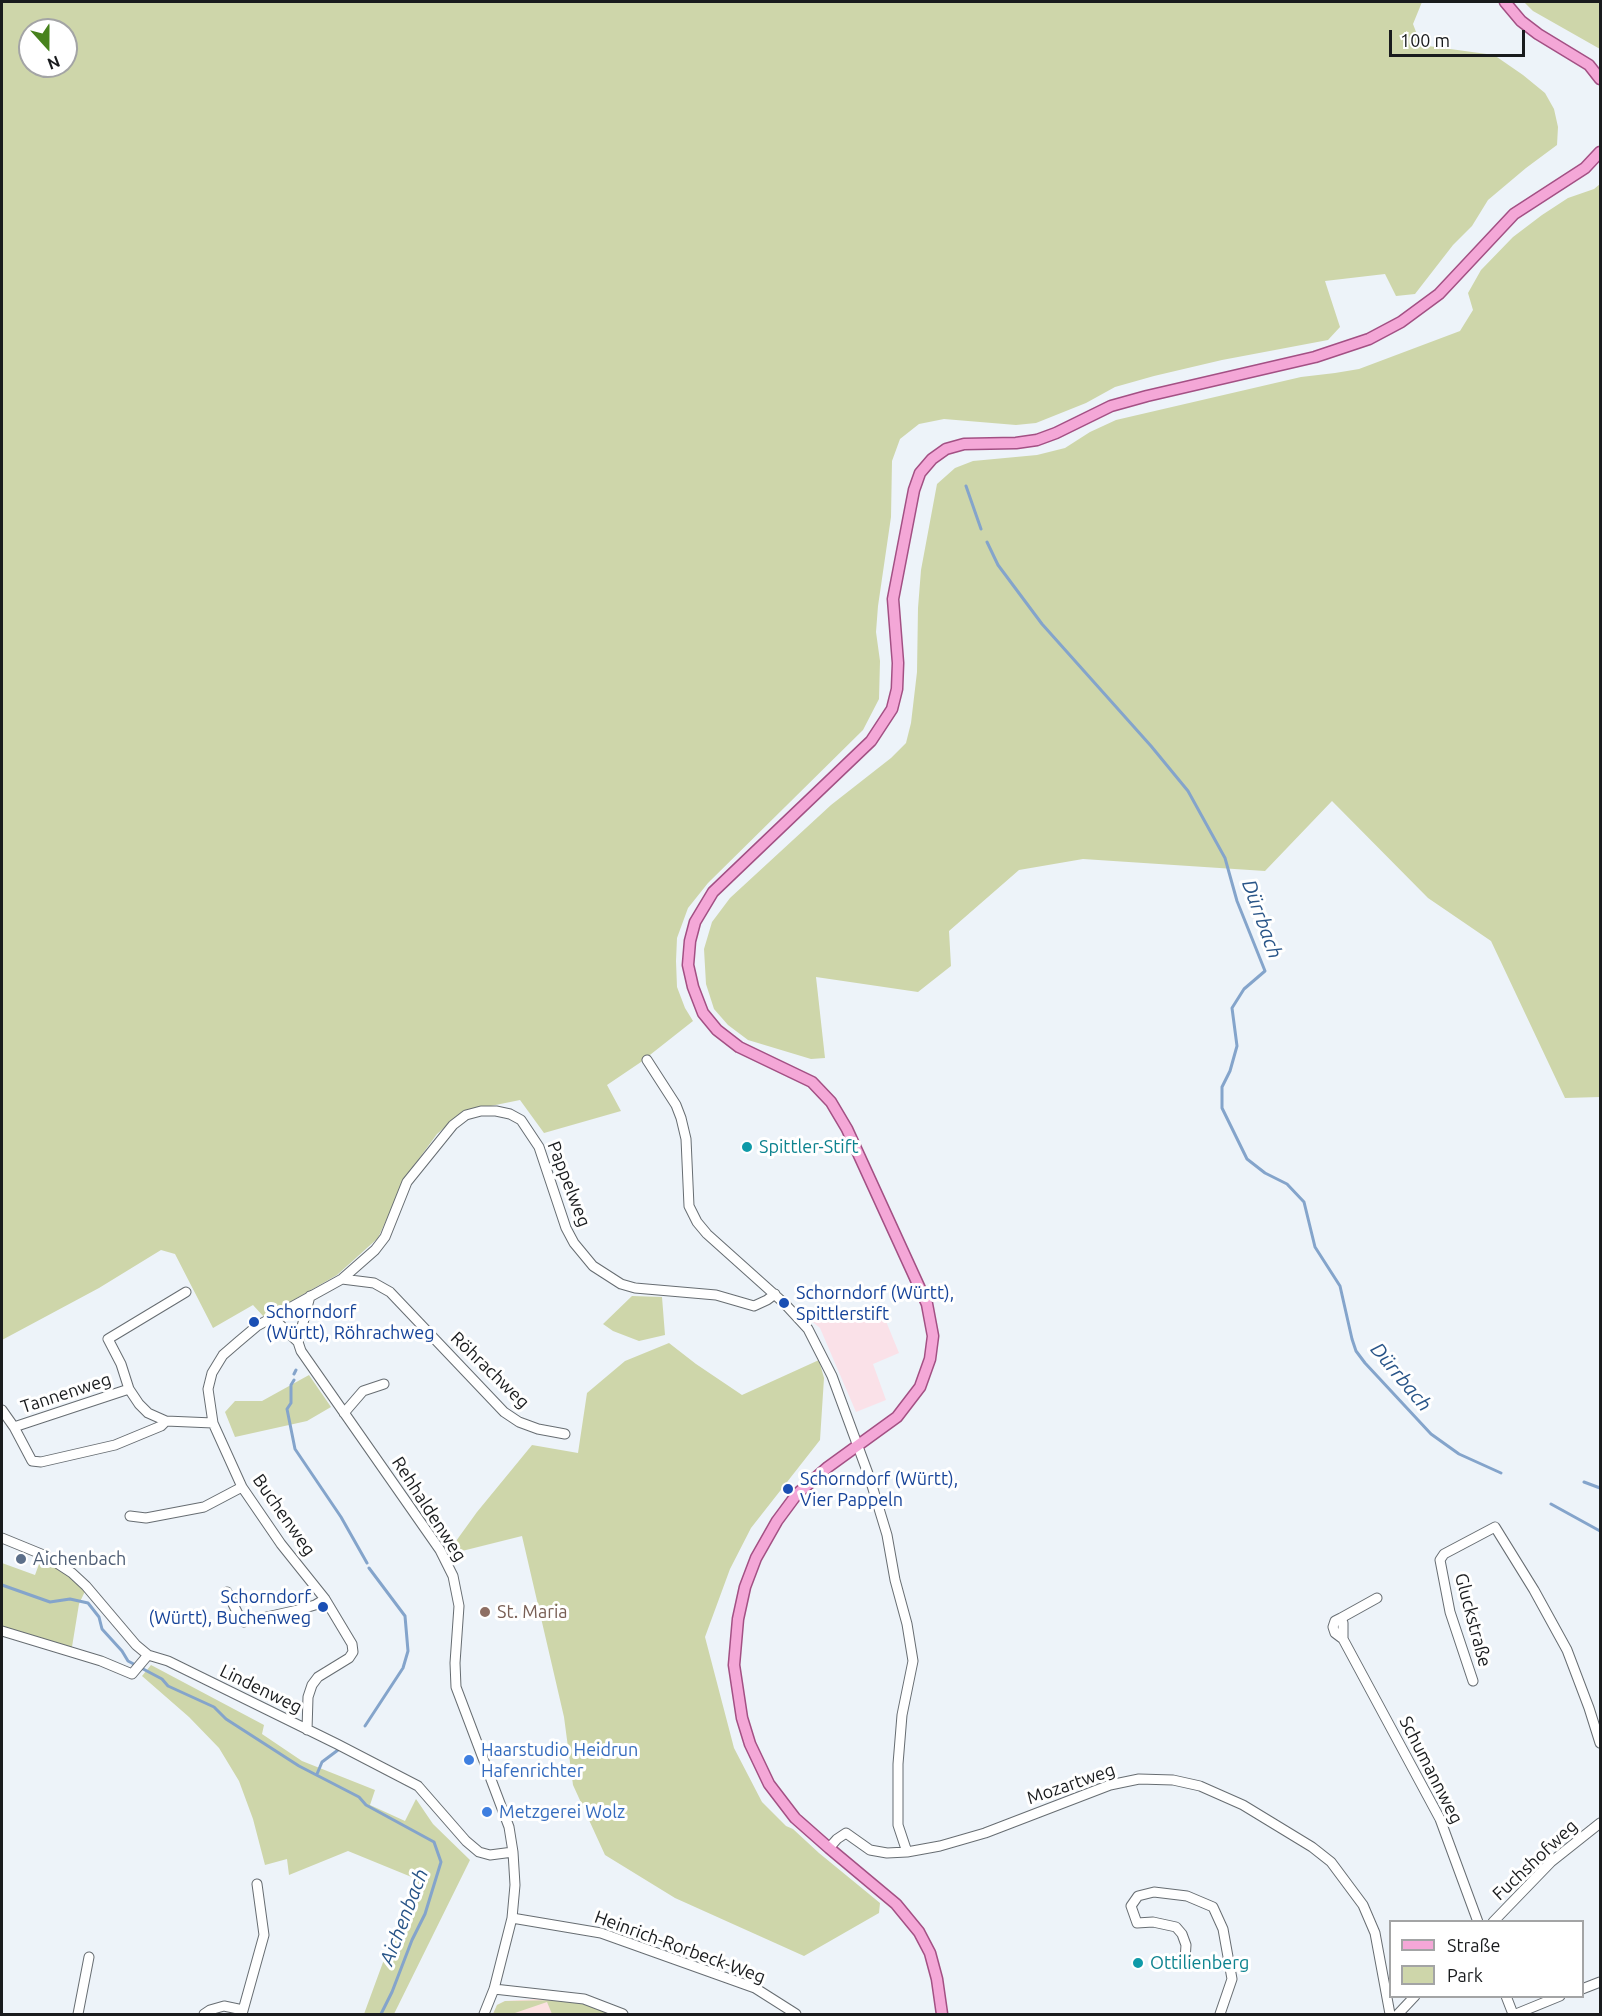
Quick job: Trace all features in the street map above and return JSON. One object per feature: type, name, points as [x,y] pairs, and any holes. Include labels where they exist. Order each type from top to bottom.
[{"type":"main road","points":[[1504,2],[1521,21],[1589,65],[1600,79]]},
{"type":"main road","points":[[942,2014],[937,1979],[930,1953],[919,1932],[896,1904],[795,1818],[770,1784],[750,1744],[738,1695],[734,1665],[738,1619],[745,1587],[756,1558],[772,1529],[806,1485],[897,1417],[920,1388],[930,1359],[933,1336],[927,1304],[847,1129],[831,1102],[812,1082],[738,1047],[717,1030],[703,1013],[688,965],[695,921],[712,892],[871,741],[892,709],[897,689],[898,663],[893,599],[914,490],[920,473],[932,459],[946,449],[964,444],[1016,443],[1037,440],[1111,406],[1315,357],[1369,339],[1401,322],[1438,294],[1514,214],[1585,168],[1600,152]]},
{"type":"street","points":[[647,1060],[676,1105],[681,1118],[686,1138],[689,1206],[696,1222],[706,1234],[775,1294],[808,1329],[832,1376],[870,1479],[908,1624],[913,1661],[902,1715],[898,1764],[898,1825],[908,1852]]},
{"type":"street","name":"Pappelweg","points":[[273,1318],[342,1279],[375,1250],[385,1237],[407,1182],[453,1125],[466,1115],[481,1111],[510,1114],[521,1120],[531,1133],[539,1147],[566,1228],[582,1254],[604,1275],[634,1288],[716,1294],[754,1306],[775,1294]]},
{"type":"street","name":"Röhrachweg","points":[[342,1279],[374,1283],[390,1292],[504,1412],[519,1422],[538,1429],[565,1434]]},
{"type":"street","name":"Tannenweg","points":[[186,1292],[108,1339],[121,1364],[129,1389],[148,1413],[166,1421],[213,1424]]},
{"type":"street","points":[[298,1342],[310,1296]]},
{"type":"street","name":"Rehhaldenweg","points":[[273,1318],[298,1342],[312,1367],[440,1550],[453,1575],[459,1606],[455,1663],[456,1687],[509,1827],[513,1852],[515,1885],[512,1918],[494,1989],[484,2014]]},
{"type":"street","name":"Buchenweg","points":[[273,1318],[257,1326],[223,1355],[212,1373],[208,1389],[213,1424],[242,1487],[281,1544],[325,1599],[352,1644],[353,1652],[349,1658],[318,1677],[312,1685],[308,1696],[307,1730]]},
{"type":"street","points":[[344,1413],[363,1391],[384,1384]]},
{"type":"street","name":"Tannenweg","points":[[14,1427],[129,1389]]},
{"type":"street","name":"Tannenweg","points":[[2,1410],[32,1461],[41,1462],[116,1445],[161,1426],[166,1421]]},
{"type":"street","points":[[130,1516],[146,1518],[204,1507],[242,1487]]},
{"type":"street","name":"Gluckstraße","points":[[1473,1681],[1450,1612],[1440,1560],[1444,1554],[1495,1527],[1534,1590],[1567,1650],[1600,1743]]},
{"type":"street","name":"Lindenweg","points":[[2,1538],[39,1552],[72,1573],[86,1586],[136,1645],[148,1655],[168,1661],[417,1786],[466,1841],[479,1852],[490,1855],[513,1852]]},
{"type":"street","points":[[1431,1566],[1440,1560]]},
{"type":"street","points":[[227,1592],[244,1622],[298,1610],[325,1599]]},
{"type":"street","name":"Schumannweg","points":[[1377,1598],[1341,1618],[1343,1639],[1440,1819],[1477,1920]]},
{"type":"street","points":[[2,1631],[101,1661],[132,1674],[148,1655]]},
{"type":"street","name":"Mozartweg","points":[[829,1848],[846,1833],[870,1850],[886,1853],[908,1852],[940,1846],[985,1833],[1110,1785],[1139,1779],[1173,1780],[1200,1786],[1243,1805],[1304,1842],[1331,1862],[1363,1905],[1375,1933],[1390,2014]]},
{"type":"street","name":"Fuchshofweg","points":[[1495,1920],[1551,1862],[1600,1823]]},
{"type":"street","points":[[204,2014],[224,2006],[242,2012],[264,1935],[257,1884]]},
{"type":"street","points":[[1185,1960],[1186,1945],[1182,1934],[1176,1927],[1152,1922],[1137,1923],[1131,1906],[1138,1896],[1154,1892],[1187,1896],[1213,1907],[1223,1929],[1232,1979],[1220,2014]]},
{"type":"street","name":"Heinrich-Rorbeck-Weg","points":[[512,1918],[601,1933],[755,1988],[796,2014]]},
{"type":"street","points":[[78,2014],[89,1957]]},
{"type":"street","points":[[1584,1988],[1600,1982]]},
{"type":"street","points":[[494,1989],[584,1999],[623,2014]]},
{"type":"street","points":[[1398,2014],[1413,1998]]},
{"type":"street","points":[[1507,1998],[1514,2014],[1555,1998]]},
{"type":"shaded area","points":[[881,1309],[899,1353],[873,1364],[886,1400],[856,1412],[820,1328],[809,1319]]},
{"type":"shaded area","points":[[551,1998],[574,2001],[612,2014],[493,2014],[497,2005],[505,2001]]},
{"type":"green space","points":[[2,2],[1422,2],[1413,24],[1421,45],[1494,55],[1545,93],[1554,109],[1558,127],[1557,145],[1488,200],[1472,226],[1453,245],[1415,294],[1396,296],[1385,274],[1325,281],[1340,327],[1328,340],[1222,360],[1115,387],[1086,403],[1036,423],[1016,425],[944,419],[919,424],[900,439],[892,461],[891,517],[878,606],[876,632],[880,661],[879,699],[863,730],[708,883],[688,908],[677,938],[677,987],[693,1021],[641,1062],[607,1085],[621,1111],[544,1133],[520,1100],[471,1110],[453,1120],[437,1134],[407,1175],[378,1238],[337,1275],[264,1317],[253,1305],[213,1328],[175,1254],[161,1250],[99,1288],[2,1340]]},
{"type":"green space","points":[[1524,2],[1600,2],[1600,49],[1533,11]]},
{"type":"green space","points":[[1600,184],[1600,1097],[1565,1098],[1491,941],[1428,898],[1332,801],[1265,871],[1083,859],[1019,870],[949,931],[951,966],[918,992],[816,977],[825,1058],[811,1059],[748,1040],[728,1025],[714,1009],[706,984],[704,949],[712,922],[730,898],[831,805],[891,758],[906,743],[911,723],[917,672],[921,570],[937,484],[955,468],[973,461],[1037,455],[1065,448],[1090,432],[1116,420],[1301,377],[1359,369],[1460,331],[1473,310],[1468,293],[1481,270],[1513,237],[1542,215],[1568,198],[1594,189]]},
{"type":"green space","points":[[632,1296],[662,1297],[665,1335],[639,1341],[613,1331],[603,1324]]},
{"type":"green space","points":[[669,1343],[742,1395],[819,1360],[824,1378],[820,1440],[751,1528],[730,1569],[705,1637],[734,1748],[762,1802],[786,1826],[793,1829],[880,1903],[879,1913],[804,1956],[675,1898],[605,1855],[573,1785],[564,1717],[522,1536],[454,1553],[451,1548],[477,1512],[532,1445],[578,1453],[587,1393],[625,1361]]},
{"type":"green space","points":[[309,1375],[331,1407],[307,1421],[235,1437],[225,1412],[235,1401],[262,1401]]},
{"type":"green space","points":[[42,1556],[86,1589],[79,1604],[71,1653],[2,1632],[2,1563],[35,1575]]},
{"type":"green space","points":[[151,1665],[264,1725],[262,1734],[302,1761],[375,1790],[370,1805],[405,1821],[416,1799],[433,1824],[470,1860],[394,2014],[364,2014],[414,1878],[348,1851],[289,1875],[287,1859],[265,1865],[253,1819],[239,1781],[219,1748],[189,1717],[142,1676]]},
{"type":"green space","points":[[566,2000],[591,2006],[610,2014],[552,2014],[547,2002],[512,2014],[493,2014],[497,2005],[505,2001]]},
{"type":"waterway","name":"Dürrbach","points":[[966,486],[981,529]]},
{"type":"waterway","name":"Dürrbach","points":[[987,542],[998,565],[1042,624],[1188,791],[1225,858],[1237,901],[1265,971],[1244,989],[1232,1008],[1237,1046],[1230,1071],[1222,1087],[1222,1108],[1247,1159],[1265,1173],[1287,1184],[1304,1202],[1315,1247],[1340,1286],[1352,1339],[1356,1351],[1365,1363],[1431,1434],[1459,1454],[1501,1473]]},
{"type":"waterway","points":[[294,1374],[296,1370]]},
{"type":"waterway","points":[[294,1380],[291,1385],[291,1403],[287,1409],[295,1449],[341,1517],[367,1563]]},
{"type":"waterway","points":[[1584,1482],[1600,1488]]},
{"type":"waterway","name":"Dürrbach","points":[[1551,1504],[1600,1531]]},
{"type":"waterway","points":[[365,1726],[403,1668],[408,1651],[405,1616],[369,1568]]},
{"type":"waterway","name":"Aichenbach","points":[[2,1585],[50,1602],[70,1599],[88,1603],[99,1617],[102,1629],[128,1661],[162,1679],[168,1686],[214,1707],[226,1719],[299,1766],[359,1797],[366,1805],[434,1842],[441,1862],[425,1914],[381,2014]]},
{"type":"waterway","points":[[317,1774],[322,1762],[338,1750]]},
{"type":"place","name":"Spittler-Stift","points":[[747,1147]]},
{"type":"place","name":"Schorndorf (Württ), Spittlerstift","points":[[784,1303]]},
{"type":"place","name":"Schorndorf (Württ), Röhrachweg","points":[[254,1322]]},
{"type":"place","name":"Schorndorf (Württ), Vier Pappeln","points":[[788,1489]]},
{"type":"place","name":"Aichenbach","points":[[21,1559]]},
{"type":"place","name":"Schorndorf (Württ), Buchenweg","points":[[323,1607]]},
{"type":"place","name":"St. Maria","points":[[485,1612]]},
{"type":"place","name":"Haarstudio Heidrun Hafenrichter","points":[[469,1760]]},
{"type":"place","name":"Metzgerei Wolz","points":[[487,1812]]},
{"type":"place","name":"Ottilienberg","points":[[1138,1963]]}]
